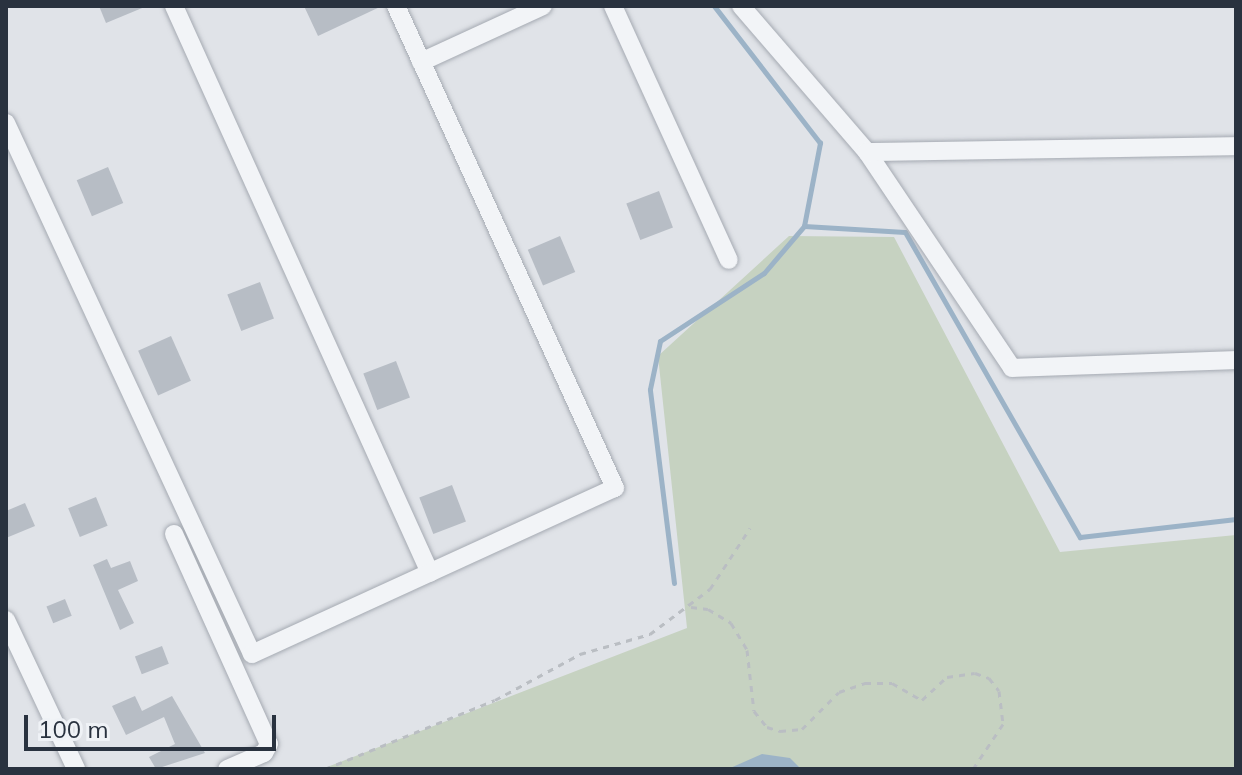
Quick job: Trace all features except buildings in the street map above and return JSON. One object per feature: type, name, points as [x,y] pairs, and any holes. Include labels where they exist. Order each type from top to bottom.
[{"type":"street","points":[[174,6],[430,573]]},
{"type":"street","points":[[6,123],[252,654],[615,488],[396,6]]},
{"type":"street","points":[[421,62],[543,6]]},
{"type":"street","points":[[613,6],[729,260]]},
{"type":"street","points":[[741,6],[867,152],[1012,368],[1236,360]]},
{"type":"street","points":[[867,152],[1236,146]]},
{"type":"street","points":[[174,534],[269,744],[264,753],[227,769]]},
{"type":"street","points":[[6,620],[76,769]]},
{"type":"path","points":[[325,769],[495,700],[580,654],[650,634],[691,607],[710,589],[750,528]]},
{"type":"path","points":[[691,607],[708,609],[731,623],[747,650],[754,711],[767,727],[780,731],[802,729],[839,692],[865,683],[892,683],[922,700],[947,677],[975,673],[989,678],[999,691],[1003,724],[973,769]]},
{"type":"green space","points":[[789,236],[894,237],[1060,552],[1236,535],[1236,769],[322,769],[687,628],[658,356]]},
{"type":"water","points":[[762,754],[790,758],[801,769],[728,769]]},
{"type":"waterway","points":[[674,583],[650,389],[660,341],[764,273],[804,226],[820,143],[714,6]]},
{"type":"waterway","points":[[804,226],[905,232],[1080,537],[1236,519]]}]
